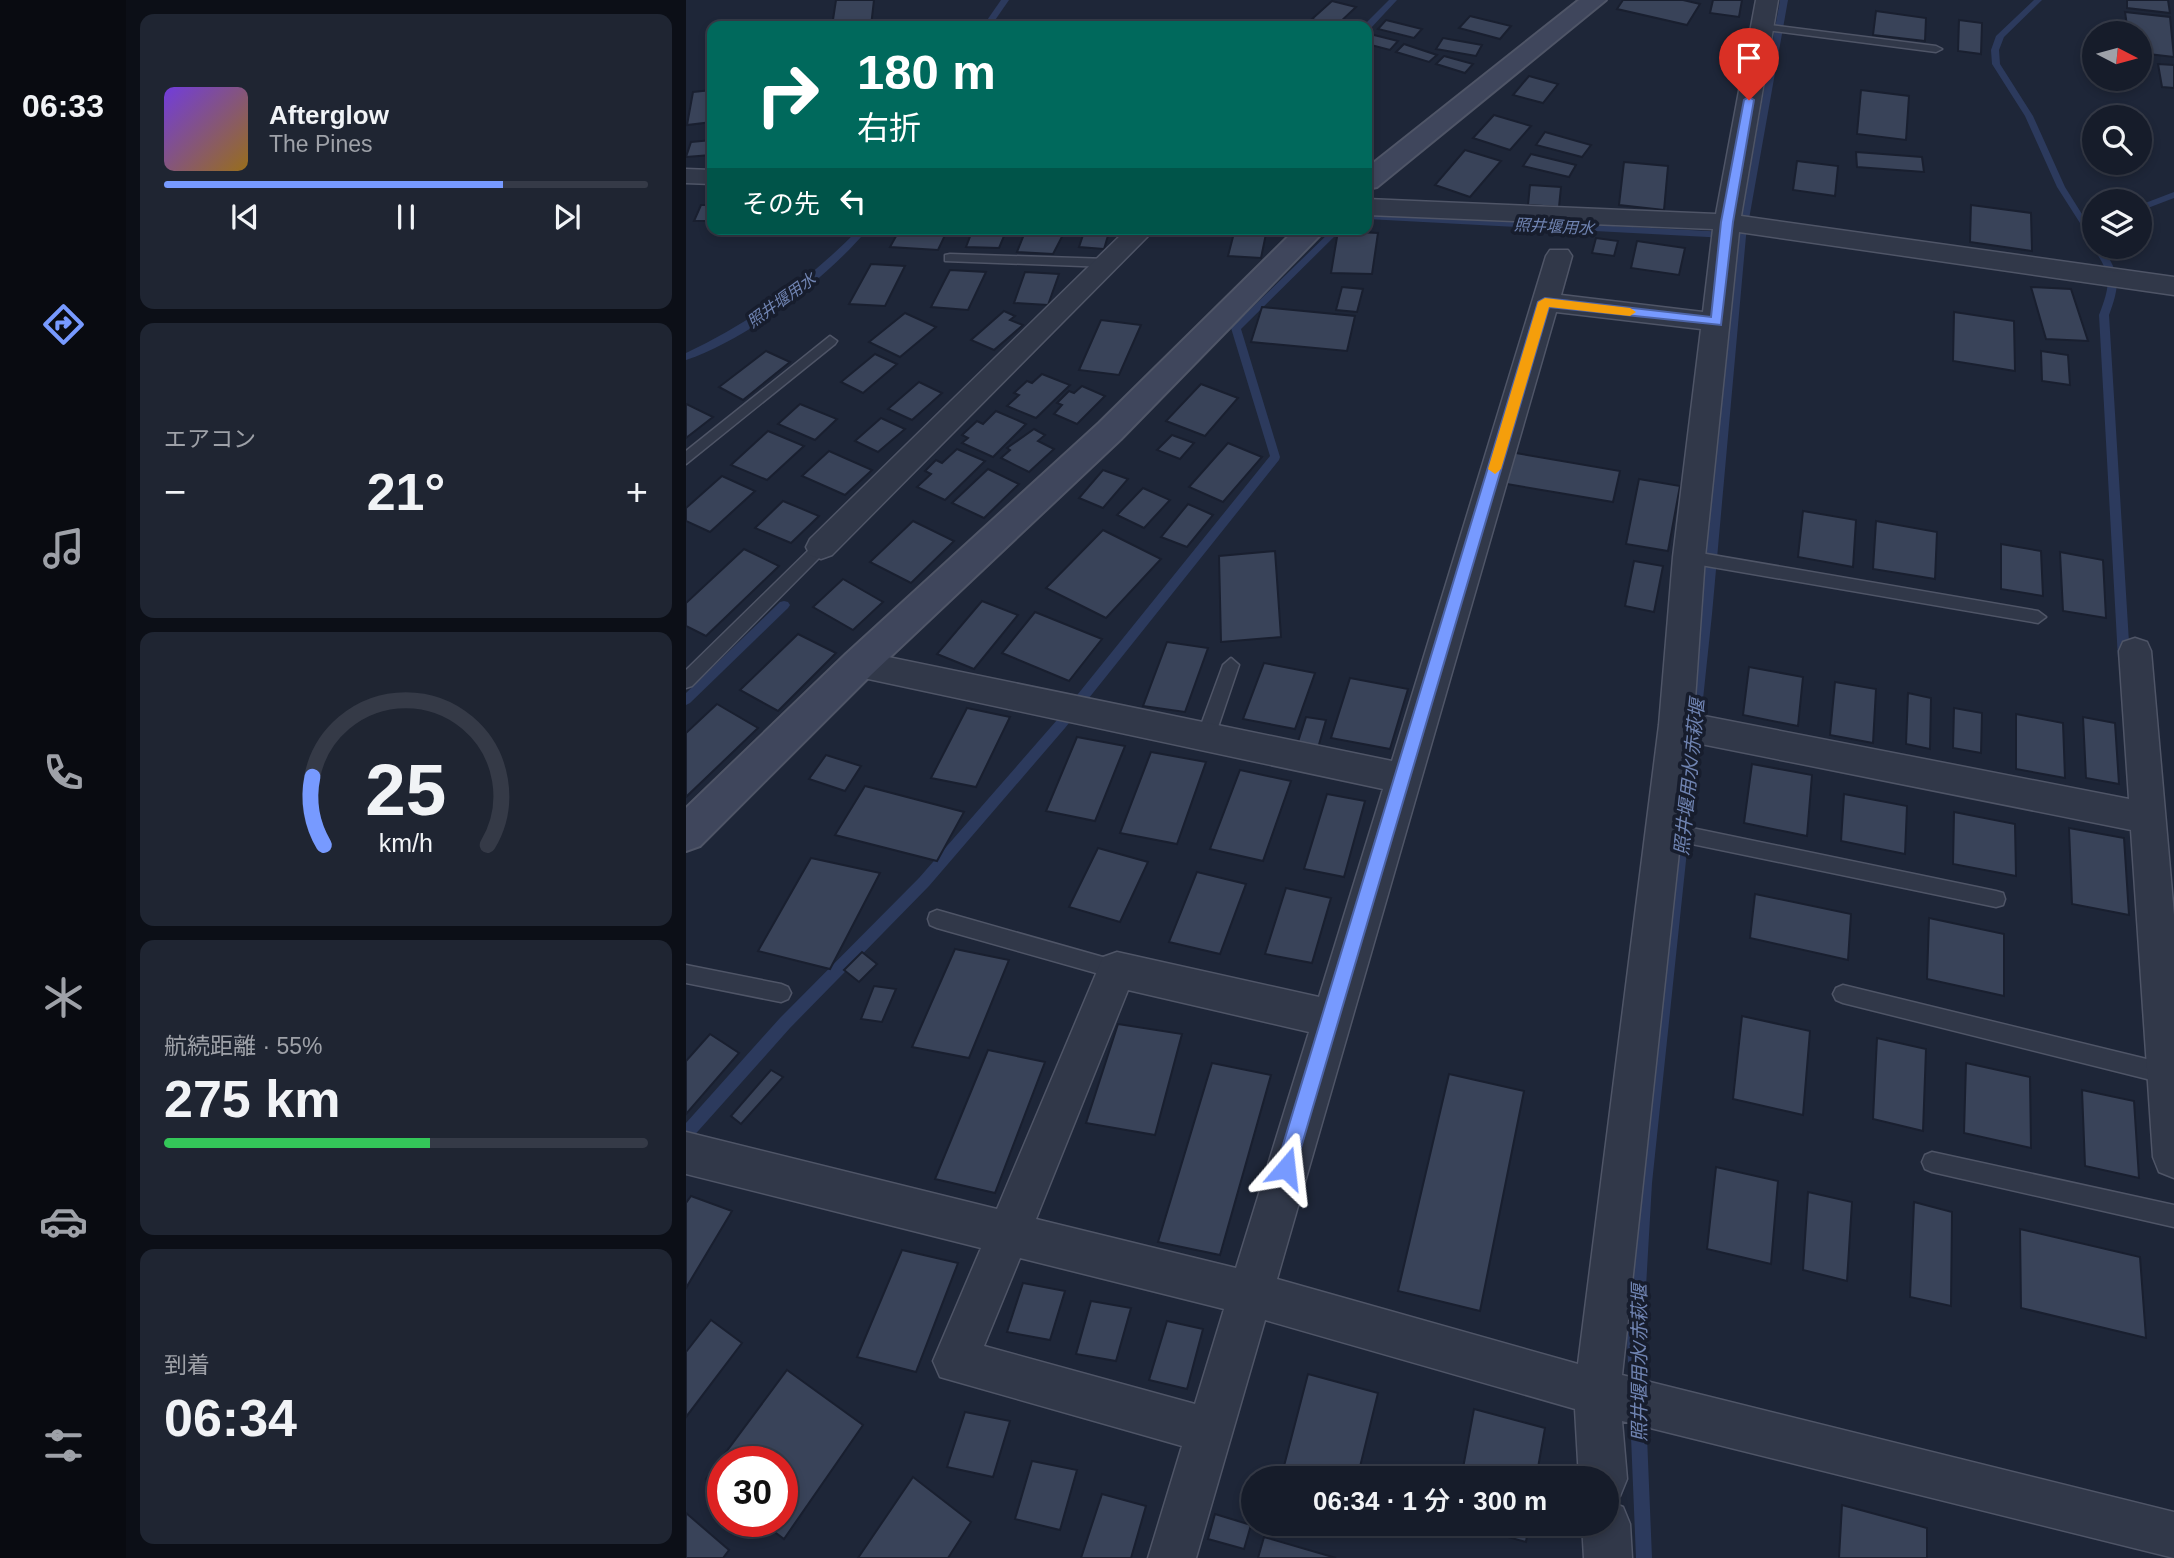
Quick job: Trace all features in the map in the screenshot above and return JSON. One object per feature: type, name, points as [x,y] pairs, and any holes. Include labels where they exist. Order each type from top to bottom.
[{"type":"street","points":[[1372,177],[1594,0]]},
{"type":"street","points":[[1602,1466],[1597,1392],[1676,725],[1689,557],[1727,222],[1765,13]]},
{"type":"street","points":[[686,176],[707,177]]},
{"type":"street","points":[[1372,206],[1727,222],[2174,286]]},
{"type":"street","points":[[821,547],[1136,235]]},
{"type":"street","points":[[686,834],[859,664],[1110,430],[1306,235]]},
{"type":"street","points":[[1172,1558],[1559,256]]},
{"type":"street","points":[[1545,302],[1716,322]]},
{"type":"street","points":[[2135,651],[2174,1157]]},
{"type":"street","points":[[859,664],[1402,778]]},
{"type":"street","points":[[1676,725],[2148,818]]},
{"type":"street","points":[[1210,1431],[956,1361],[1117,970],[1331,1018]]},
{"type":"street","points":[[686,1153],[1249,1293],[1597,1392],[2174,1536]]},
{"type":"street","points":[[1607,1536],[1608,1558]]},
{"type":"lane","points":[[1765,13],[1936,48]]},
{"type":"lane","points":[[950,258],[1108,263]]},
{"type":"lane","points":[[686,459],[830,341]]},
{"type":"lane","points":[[686,681],[821,547]]},
{"type":"lane","points":[[1689,557],[2038,617]]},
{"type":"lane","points":[[1206,736],[1231,665]]},
{"type":"lane","points":[[1663,830],[1996,899]]},
{"type":"lane","points":[[937,919],[1117,970]]},
{"type":"lane","points":[[686,974],[781,993]]},
{"type":"lane","points":[[1843,994],[2167,1074]]},
{"type":"lane","points":[[1931,1162],[2174,1216]]},
{"type":"building","points":[[836,0],[874,0],[872,21],[833,21]]},
{"type":"building","points":[[1623,0],[1683,0],[1700,4],[1687,25],[1617,9]]},
{"type":"building","points":[[1713,0],[1742,0],[1739,17],[1710,13]]},
{"type":"building","points":[[2127,0],[2168,0],[2170,13],[2127,8]]},
{"type":"building","points":[[1332,1],[1356,7],[1341,21],[1312,19]]},
{"type":"building","points":[[1876,11],[1926,18],[1925,41],[1873,35]]},
{"type":"building","points":[[2125,12],[2170,17],[2174,57],[2152,54],[2152,21],[2126,21]]},
{"type":"building","points":[[1470,16],[1511,26],[1500,39],[1459,28]]},
{"type":"building","points":[[1386,20],[1422,29],[1414,38],[1378,29]]},
{"type":"building","points":[[1959,20],[1982,23],[1981,54],[1958,51]]},
{"type":"building","points":[[1372,34],[1398,41],[1390,50],[1372,45]]},
{"type":"building","points":[[1443,38],[1482,45],[1476,56],[1436,49]]},
{"type":"building","points":[[1404,44],[1437,55],[1429,62],[1396,52]]},
{"type":"building","points":[[1444,56],[1473,64],[1465,73],[1436,64]]},
{"type":"building","points":[[2158,64],[2174,65],[2174,88],[2162,87]]},
{"type":"building","points":[[1529,76],[1558,84],[1543,103],[1513,95]]},
{"type":"building","points":[[1861,90],[1909,96],[1906,140],[1857,134]]},
{"type":"building","points":[[707,91],[707,123],[687,125],[693,92]]},
{"type":"building","points":[[1494,115],[1531,126],[1510,150],[1473,138]]},
{"type":"building","points":[[1545,132],[1591,145],[1582,157],[1536,145]]},
{"type":"building","points":[[707,140],[707,155],[686,157],[691,142]]},
{"type":"building","points":[[1465,150],[1501,161],[1470,197],[1435,185]]},
{"type":"building","points":[[1856,152],[1922,157],[1924,172],[1857,167]]},
{"type":"building","points":[[1531,154],[1576,165],[1569,177],[1523,166]]},
{"type":"building","points":[[1797,161],[1838,166],[1835,196],[1793,190]]},
{"type":"building","points":[[1624,162],[1668,166],[1664,210],[1619,205]]},
{"type":"building","points":[[1530,185],[1561,187],[1559,207],[1528,205]]},
{"type":"building","points":[[701,205],[707,205],[707,221],[694,221]]},
{"type":"building","points":[[1971,205],[2031,213],[2032,251],[1970,242]]},
{"type":"building","points":[[1378,233],[1372,274],[1331,273],[1337,235]]},
{"type":"building","points":[[897,235],[945,235],[938,250],[890,247]]},
{"type":"building","points":[[971,235],[1004,235],[999,248],[966,247]]},
{"type":"building","points":[[1024,235],[1063,235],[1053,254],[1017,252]]},
{"type":"building","points":[[1083,235],[1108,235],[1104,249],[1079,247]]},
{"type":"building","points":[[1233,235],[1266,235],[1261,258],[1228,256]]},
{"type":"building","points":[[1596,238],[1618,241],[1614,256],[1592,253]]},
{"type":"building","points":[[1637,241],[1685,248],[1679,275],[1631,268]]},
{"type":"building","points":[[871,264],[905,266],[885,306],[849,304]]},
{"type":"building","points":[[950,270],[986,272],[968,310],[931,307]]},
{"type":"building","points":[[1025,272],[1059,274],[1048,305],[1014,303]]},
{"type":"building","points":[[1342,287],[1363,289],[1357,312],[1336,310]]},
{"type":"building","points":[[2031,287],[2071,289],[2088,341],[2046,339]]},
{"type":"building","points":[[1262,307],[1355,316],[1347,351],[1251,342]]},
{"type":"building","points":[[1004,311],[1015,316],[1010,320],[1023,325],[994,350],[971,340]]},
{"type":"building","points":[[1954,312],[2014,321],[2015,371],[1953,361]]},
{"type":"building","points":[[905,313],[936,327],[900,357],[869,342]]},
{"type":"building","points":[[1101,320],[1141,325],[1119,375],[1079,370]]},
{"type":"building","points":[[766,351],[790,362],[743,400],[719,387]]},
{"type":"building","points":[[2041,351],[2068,355],[2070,385],[2042,381]]},
{"type":"building","points":[[875,354],[897,364],[863,393],[841,382]]},
{"type":"building","points":[[1042,374],[1070,385],[1036,418],[1007,406],[1019,395],[1014,393],[1027,381],[1032,383]]},
{"type":"building","points":[[919,382],[942,393],[912,420],[888,409]]},
{"type":"building","points":[[1201,384],[1238,398],[1205,436],[1166,421]]},
{"type":"building","points":[[1082,386],[1105,396],[1077,424],[1054,414],[1062,405],[1057,403],[1069,391],[1074,393]]},
{"type":"building","points":[[686,404],[713,417],[686,438]]},
{"type":"building","points":[[800,404],[837,419],[815,440],[778,424]]},
{"type":"building","points":[[996,411],[1026,424],[993,457],[962,443],[968,438],[962,435],[977,421],[983,424]]},
{"type":"building","points":[[881,418],[905,429],[878,452],[855,441]]},
{"type":"building","points":[[1034,429],[1045,435],[1038,441],[1054,449],[1029,472],[1001,458],[1010,450],[1007,448]]},
{"type":"building","points":[[768,431],[804,446],[767,480],[731,465]]},
{"type":"building","points":[[1172,435],[1194,443],[1180,459],[1157,450]]},
{"type":"building","points":[[1228,443],[1262,457],[1223,502],[1189,487]]},
{"type":"building","points":[[957,449],[985,461],[945,500],[917,487],[931,474],[925,471],[936,460],[942,463]]},
{"type":"building","points":[[829,451],[872,470],[845,495],[802,476]]},
{"type":"building","points":[[1510,452],[1620,471],[1613,502],[1501,483]]},
{"type":"building","points":[[988,469],[1019,484],[984,518],[952,503]]},
{"type":"building","points":[[1103,470],[1128,479],[1103,508],[1079,498]]},
{"type":"building","points":[[722,476],[755,491],[710,532],[686,521],[686,508]]},
{"type":"building","points":[[1639,479],[1680,486],[1668,551],[1626,544]]},
{"type":"building","points":[[1143,488],[1170,500],[1144,528],[1117,515]]},
{"type":"building","points":[[783,501],[819,516],[791,543],[755,528]]},
{"type":"building","points":[[1188,504],[1213,515],[1187,547],[1161,537]]},
{"type":"building","points":[[1803,511],[1856,520],[1853,567],[1798,557]]},
{"type":"building","points":[[913,521],[954,541],[911,583],[870,562]]},
{"type":"building","points":[[1876,521],[1937,532],[1935,579],[1873,569]]},
{"type":"building","points":[[1103,530],[1161,559],[1106,618],[1046,588]]},
{"type":"building","points":[[2001,544],[2041,551],[2043,596],[2001,589]]},
{"type":"building","points":[[744,549],[779,566],[706,636],[686,626],[686,603]]},
{"type":"building","points":[[1275,551],[1281,637],[1221,642],[1219,556]]},
{"type":"building","points":[[2060,552],[2103,560],[2106,618],[2063,611]]},
{"type":"building","points":[[1634,561],[1663,566],[1654,612],[1625,606]]},
{"type":"building","points":[[843,579],[883,602],[853,630],[813,607]]},
{"type":"building","points":[[982,601],[1018,615],[974,669],[937,654]]},
{"type":"building","points":[[1035,612],[1102,639],[1069,681],[1002,653]]},
{"type":"building","points":[[798,634],[836,653],[778,711],[740,690]]},
{"type":"building","points":[[1167,642],[1208,648],[1185,712],[1143,706]]},
{"type":"building","points":[[1264,663],[1315,673],[1295,729],[1243,719]]},
{"type":"building","points":[[1749,667],[1803,677],[1798,726],[1743,715]]},
{"type":"building","points":[[1350,678],[1408,689],[1390,749],[1331,738]]},
{"type":"building","points":[[1835,682],[1876,689],[1873,743],[1830,735]]},
{"type":"building","points":[[1908,693],[1931,698],[1930,749],[1906,744]]},
{"type":"building","points":[[717,704],[758,728],[686,797],[686,733]]},
{"type":"building","points":[[967,708],[1010,717],[976,787],[931,778]]},
{"type":"building","points":[[1954,708],[1982,713],[1981,753],[1953,748]]},
{"type":"building","points":[[2016,714],[2063,723],[2065,778],[2016,769]]},
{"type":"building","points":[[1306,717],[1326,720],[1318,748],[1297,745]]},
{"type":"building","points":[[2083,717],[2115,723],[2119,784],[2086,778]]},
{"type":"building","points":[[1077,737],[1125,746],[1095,821],[1046,811]]},
{"type":"building","points":[[1151,752],[1206,762],[1177,844],[1120,833]]},
{"type":"building","points":[[826,755],[861,766],[845,791],[809,779]]},
{"type":"building","points":[[1752,764],[1812,775],[1807,836],[1744,823]]},
{"type":"building","points":[[1240,770],[1291,781],[1263,861],[1210,849]]},
{"type":"building","points":[[865,786],[964,812],[937,861],[835,835]]},
{"type":"building","points":[[1327,794],[1365,801],[1344,877],[1304,869]]},
{"type":"building","points":[[1844,794],[1907,806],[1905,854],[1841,841]]},
{"type":"building","points":[[1954,812],[2015,824],[2016,876],[1953,864]]},
{"type":"building","points":[[2069,828],[2124,838],[2129,915],[2072,904]]},
{"type":"building","points":[[1098,848],[1148,862],[1120,922],[1069,907]]},
{"type":"building","points":[[811,858],[880,873],[830,969],[758,951]]},
{"type":"building","points":[[1197,872],[1246,884],[1220,954],[1169,942]]},
{"type":"building","points":[[1286,888],[1331,898],[1312,963],[1265,954]]},
{"type":"building","points":[[1755,894],[1851,914],[1848,960],[1750,938]]},
{"type":"building","points":[[1929,918],[2004,934],[2004,996],[1927,979]]},
{"type":"building","points":[[955,949],[1009,960],[969,1058],[912,1047]]},
{"type":"building","points":[[862,952],[877,964],[859,982],[844,970]]},
{"type":"building","points":[[874,986],[896,989],[882,1022],[861,1019]]},
{"type":"building","points":[[1742,1016],[1810,1031],[1803,1115],[1733,1099]]},
{"type":"building","points":[[1118,1024],[1182,1034],[1155,1135],[1086,1123]]},
{"type":"building","points":[[710,1034],[739,1053],[686,1114],[686,1061]]},
{"type":"building","points":[[1877,1038],[1926,1049],[1923,1131],[1873,1119]]},
{"type":"building","points":[[988,1050],[1045,1062],[995,1193],[935,1179]]},
{"type":"building","points":[[1212,1063],[1271,1075],[1220,1255],[1158,1242]]},
{"type":"building","points":[[1966,1063],[2030,1077],[2031,1148],[1964,1133]]},
{"type":"building","points":[[771,1070],[783,1077],[741,1124],[731,1116]]},
{"type":"building","points":[[1449,1074],[1524,1091],[1480,1311],[1398,1291]]},
{"type":"building","points":[[2082,1090],[2134,1101],[2139,1178],[2085,1166]]},
{"type":"building","points":[[1716,1167],[1778,1181],[1771,1264],[1707,1249]]},
{"type":"building","points":[[1808,1192],[1852,1202],[1847,1281],[1803,1270]]},
{"type":"building","points":[[691,1196],[732,1211],[686,1288],[686,1203]]},
{"type":"building","points":[[1914,1202],[1952,1212],[1951,1306],[1910,1297]]},
{"type":"building","points":[[2020,1229],[2140,1257],[2146,1338],[2021,1308]]},
{"type":"building","points":[[902,1250],[958,1263],[916,1372],[857,1357]]},
{"type":"building","points":[[1023,1283],[1065,1291],[1050,1340],[1007,1332]]},
{"type":"building","points":[[1091,1301],[1131,1308],[1116,1361],[1076,1354]]},
{"type":"building","points":[[711,1320],[742,1343],[686,1417],[686,1352]]},
{"type":"building","points":[[1167,1321],[1203,1329],[1187,1389],[1149,1380]]},
{"type":"building","points":[[787,1370],[863,1425],[798,1519],[798,1446],[731,1446]]},
{"type":"building","points":[[1308,1374],[1378,1393],[1360,1466],[1284,1466]]},
{"type":"building","points":[[1474,1409],[1545,1428],[1538,1466],[1463,1466]]},
{"type":"building","points":[[965,1412],[1010,1421],[993,1477],[947,1467]]},
{"type":"building","points":[[1032,1461],[1077,1470],[1060,1530],[1015,1519]]},
{"type":"building","points":[[913,1477],[971,1522],[948,1558],[858,1558]]},
{"type":"building","points":[[1102,1494],[1146,1506],[1131,1558],[1081,1558]]},
{"type":"building","points":[[1842,1505],[1927,1528],[1927,1558],[1839,1558]]},
{"type":"building","points":[[686,1513],[707,1531],[707,1537],[714,1537],[729,1550],[723,1558],[686,1558]]},
{"type":"building","points":[[1215,1514],[1241,1522],[1241,1536],[1248,1536],[1244,1549],[1208,1539]]},
{"type":"building","points":[[1504,1536],[1527,1536],[1526,1542]]},
{"type":"building","points":[[1264,1537],[1336,1558],[1258,1558]]},
{"type":"waterway","points":[[990,21],[1005,0]]},
{"type":"waterway","points":[[1372,22],[1393,0]]},
{"type":"waterway","name":"照井堰用水/赤萩堰","points":[[1644,1558],[1635,1339],[1645,1183],[1706,614],[1742,236],[1784,0]]},
{"type":"waterway","points":[[2038,0],[2000,36],[1995,50],[1996,64],[2029,116],[2061,187],[2082,222]]},
{"type":"waterway","points":[[2152,203],[2174,195]]},
{"type":"waterway","name":"照井堰用水","points":[[1372,216],[1727,235]]},
{"type":"waterway","name":"照井堰用水","points":[[686,357],[736,332],[781,302],[824,268],[858,235]]},
{"type":"waterway","points":[[686,1134],[785,1023],[924,882],[1061,724],[1275,457],[1236,328],[1332,235]]},
{"type":"waterway","points":[[2105,259],[2113,280],[2104,315],[2124,659]]},
{"type":"waterway","points":[[686,700],[784,605]]},
{"type":"slow traffic","points":[[1495,469],[1545,302],[1630,312]]},
{"type":"route","points":[[1286,1168],[1545,302],[1716,322],[1727,222],[1749,100]]}]
